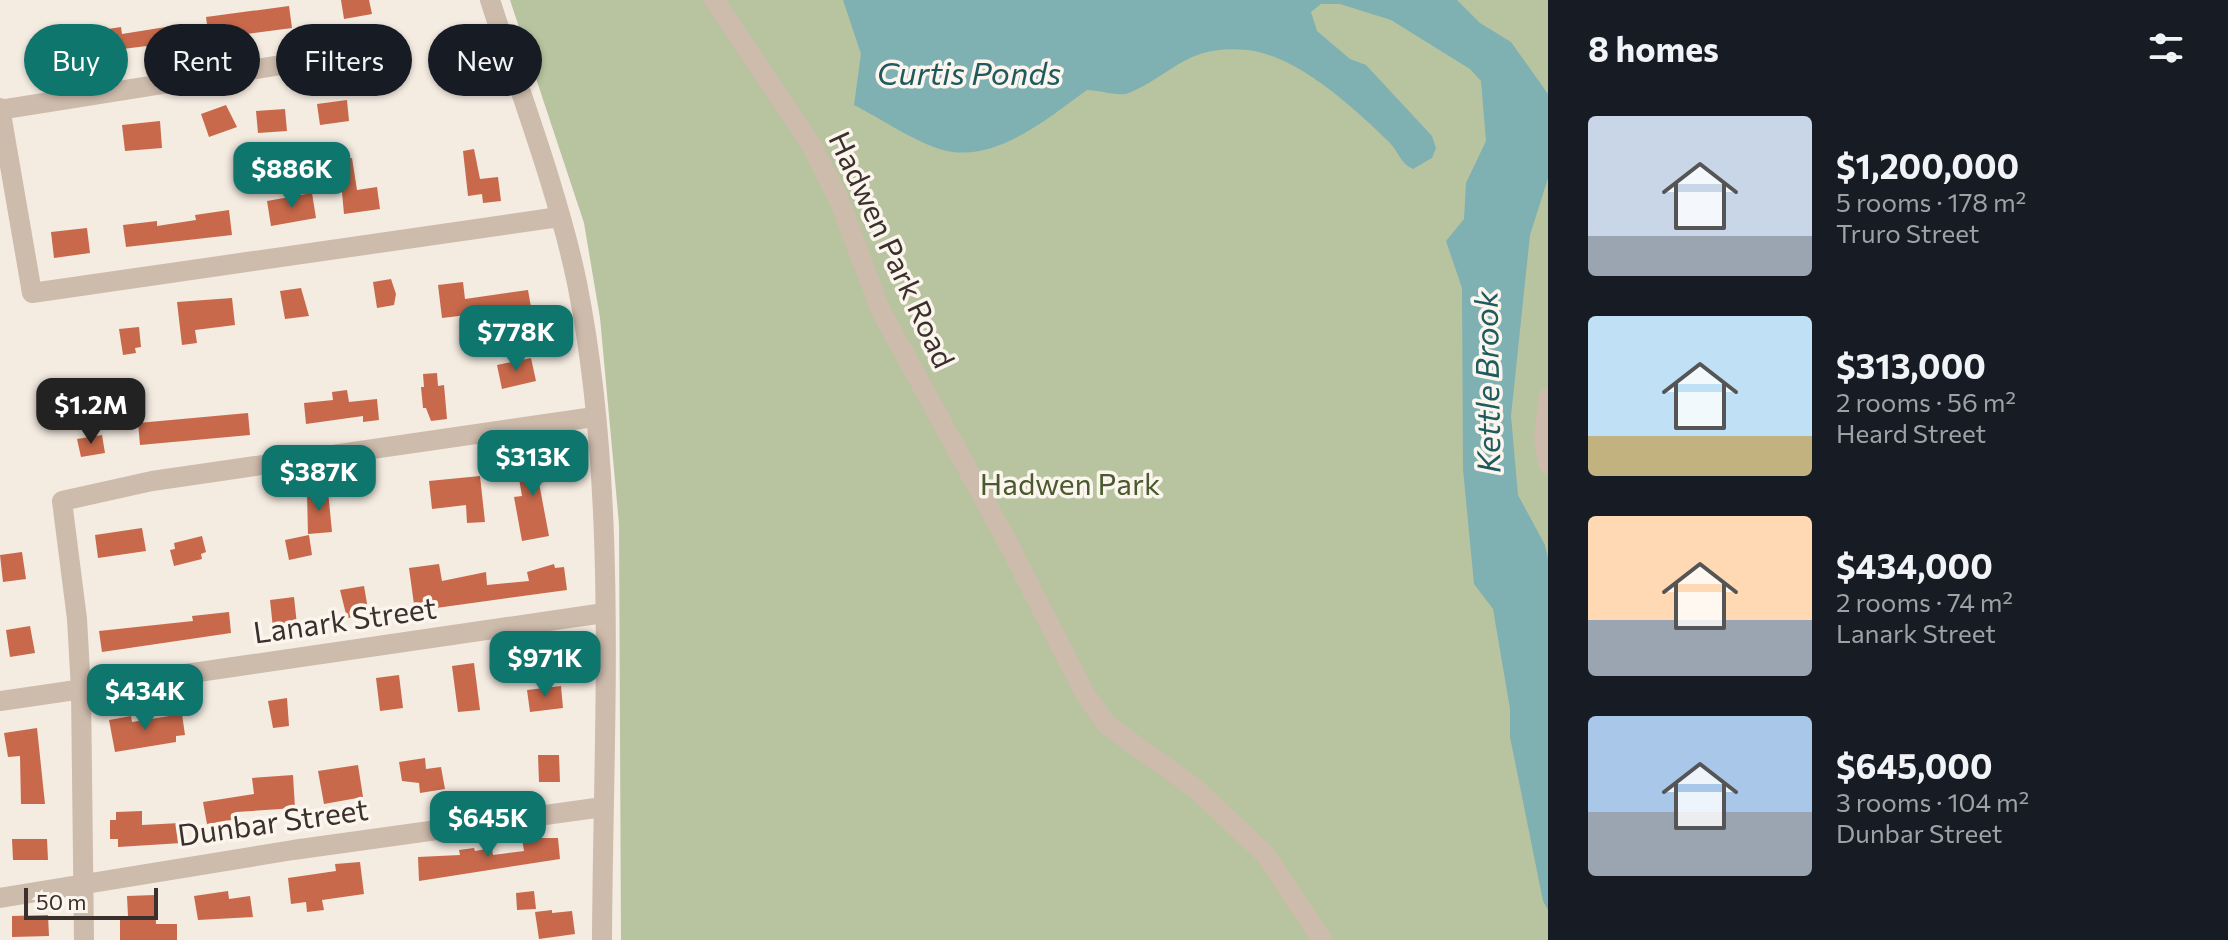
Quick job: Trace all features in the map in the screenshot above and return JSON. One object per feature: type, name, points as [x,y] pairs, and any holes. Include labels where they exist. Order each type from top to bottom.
[{"type":"street","points":[[490,0],[559,217],[577,286],[594,417],[604,613],[602,940]]},
{"type":"street","name":"Hadwen Park Road","points":[[714,0],[812,146],[839,200],[881,311],[1008,543],[1085,694],[1107,725],[1195,788],[1265,854],[1322,940]]},
{"type":"street","points":[[276,66],[0,109],[32,293],[559,217]]},
{"type":"street","points":[[1548,398],[1544,438],[1548,464]]},
{"type":"street","points":[[84,940],[81,690],[77,619],[62,501],[152,481],[594,417]]},
{"type":"street","name":"Lanark Street","points":[[0,701],[604,613]]},
{"type":"street","name":"Dunbar Street","points":[[0,898],[84,882],[603,807]]},
{"type":"green space","name":"Hadwen Park","points":[[510,0],[1548,0],[1548,940],[621,940],[619,524],[600,318],[584,223],[542,96],[542,24],[518,24]]},
{"type":"water","points":[[843,0],[1457,0],[1480,23],[1511,42],[1548,94],[1548,178],[1530,235],[1511,416],[1518,495],[1545,545],[1548,559],[1548,910],[1543,901],[1510,737],[1510,709],[1493,609],[1474,584],[1463,469],[1462,288],[1446,241],[1464,219],[1466,183],[1486,141],[1481,81],[1470,69],[1391,20],[1340,4],[1321,4],[1311,12],[1317,31],[1350,59],[1366,65],[1432,136],[1436,148],[1432,158],[1413,169],[1360,114],[1305,73],[1266,54],[1227,49],[1195,56],[1129,93],[1087,90],[1020,136],[1001,145],[963,153],[921,142],[854,105],[861,54]]},
{"type":"building","points":[[341,0],[369,0],[372,14],[344,19]]},
{"type":"building","points":[[289,6],[291,24],[276,24],[276,30],[260,32],[260,24],[207,24],[206,17]]},
{"type":"building","points":[[144,30],[144,46],[128,48],[128,33]]},
{"type":"building","points":[[347,100],[349,121],[320,125],[317,104]]},
{"type":"building","points":[[226,105],[237,127],[209,137],[201,114]]},
{"type":"building","points":[[285,109],[287,131],[258,133],[256,111]]},
{"type":"building","points":[[160,121],[162,148],[125,151],[122,125]]},
{"type":"building","points":[[474,149],[480,179],[498,177],[501,201],[483,203],[482,194],[468,196],[463,151]]},
{"type":"building","points":[[352,158],[357,190],[377,187],[380,209],[344,214],[339,160]]},
{"type":"building","points":[[312,193],[316,218],[271,226],[267,201]]},
{"type":"building","points":[[229,210],[232,235],[126,247],[123,225],[157,221],[157,226],[196,220],[195,215]]},
{"type":"building","points":[[87,228],[90,253],[54,258],[51,232]]},
{"type":"building","points":[[391,279],[396,294],[394,305],[377,308],[373,282]]},
{"type":"building","points":[[463,282],[465,299],[528,290],[532,313],[494,319],[493,312],[442,318],[438,285]]},
{"type":"building","points":[[301,288],[309,316],[285,319],[280,291]]},
{"type":"building","points":[[232,298],[235,325],[195,330],[197,343],[182,345],[177,302]]},
{"type":"building","points":[[139,327],[141,347],[135,348],[136,353],[123,355],[119,329]]},
{"type":"building","points":[[531,358],[536,381],[502,389],[497,365]]},
{"type":"building","points":[[437,373],[438,386],[444,385],[447,419],[431,421],[426,408],[423,408],[421,387],[424,387],[423,374]]},
{"type":"building","points":[[347,390],[349,402],[377,399],[379,420],[363,422],[363,416],[306,424],[304,403],[333,400],[332,392]]},
{"type":"building","points":[[248,413],[250,435],[140,445],[138,423]]},
{"type":"building","points":[[102,435],[105,453],[81,457],[77,439]]},
{"type":"building","points":[[547,455],[555,480],[539,483],[549,536],[522,541],[514,497],[522,496],[517,467],[526,466],[529,459]]},
{"type":"building","points":[[480,476],[485,522],[467,523],[466,505],[432,509],[429,481]]},
{"type":"building","points":[[328,491],[332,532],[308,534],[307,493]]},
{"type":"building","points":[[142,528],[146,551],[98,558],[95,535]]},
{"type":"building","points":[[309,535],[312,555],[289,560],[285,540]]},
{"type":"building","points":[[202,536],[206,552],[201,554],[202,559],[174,566],[170,550],[175,549],[174,543]]},
{"type":"building","points":[[22,552],[26,579],[3,582],[0,555]]},
{"type":"building","points":[[439,564],[442,581],[486,572],[487,585],[529,581],[527,572],[554,564],[555,568],[564,567],[567,590],[429,609],[430,618],[416,619],[409,568]]},
{"type":"building","points":[[364,586],[369,615],[347,618],[340,590]]},
{"type":"building","points":[[294,597],[297,625],[273,628],[270,600]]},
{"type":"building","points":[[229,612],[231,633],[102,652],[99,631],[193,621],[192,616]]},
{"type":"building","points":[[30,626],[35,653],[10,657],[6,630]]},
{"type":"building","points":[[474,663],[480,710],[458,712],[452,666]]},
{"type":"building","points":[[399,675],[403,708],[380,711],[376,678]]},
{"type":"building","points":[[561,686],[563,708],[530,712],[527,690]]},
{"type":"building","points":[[287,698],[289,726],[273,728],[268,701]]},
{"type":"building","points":[[182,714],[185,735],[176,736],[176,742],[115,752],[109,720],[131,716],[132,722]]},
{"type":"building","points":[[37,728],[45,804],[21,804],[20,756],[8,757],[4,733]]},
{"type":"building","points":[[538,755],[559,755],[560,782],[539,782]]},
{"type":"building","points":[[425,758],[426,769],[441,767],[445,789],[420,793],[419,783],[402,781],[399,762]]},
{"type":"building","points":[[358,765],[363,797],[324,804],[318,771]]},
{"type":"building","points":[[293,775],[295,808],[236,812],[237,819],[207,824],[203,802],[254,794],[252,778]]},
{"type":"building","points":[[142,811],[142,825],[180,823],[182,843],[118,847],[118,839],[110,839],[110,820],[116,820],[116,812]]},
{"type":"building","points":[[558,838],[560,859],[419,881],[418,857],[460,855],[459,850],[474,848],[475,851],[492,848],[493,855],[524,851],[522,839]]},
{"type":"building","points":[[12,839],[47,839],[48,860],[13,860]]},
{"type":"building","points":[[360,862],[364,894],[322,900],[324,910],[307,912],[306,902],[291,904],[288,878],[336,871],[335,864]]},
{"type":"building","points":[[228,891],[229,899],[250,896],[253,917],[198,920],[194,896]]},
{"type":"building","points":[[534,891],[536,909],[517,910],[516,893]]},
{"type":"building","points":[[155,895],[156,924],[177,924],[177,940],[120,940],[120,916],[128,916],[127,896]]},
{"type":"building","points":[[552,910],[552,913],[572,911],[575,934],[539,939],[535,912]]},
{"type":"building","points":[[48,915],[49,936],[12,937],[12,916]]},
{"type":"water label","name":"Curtis Ponds","points":[[969,74]]},
{"type":"water label","name":"Kettle Brook","points":[[1488,382]]}]
